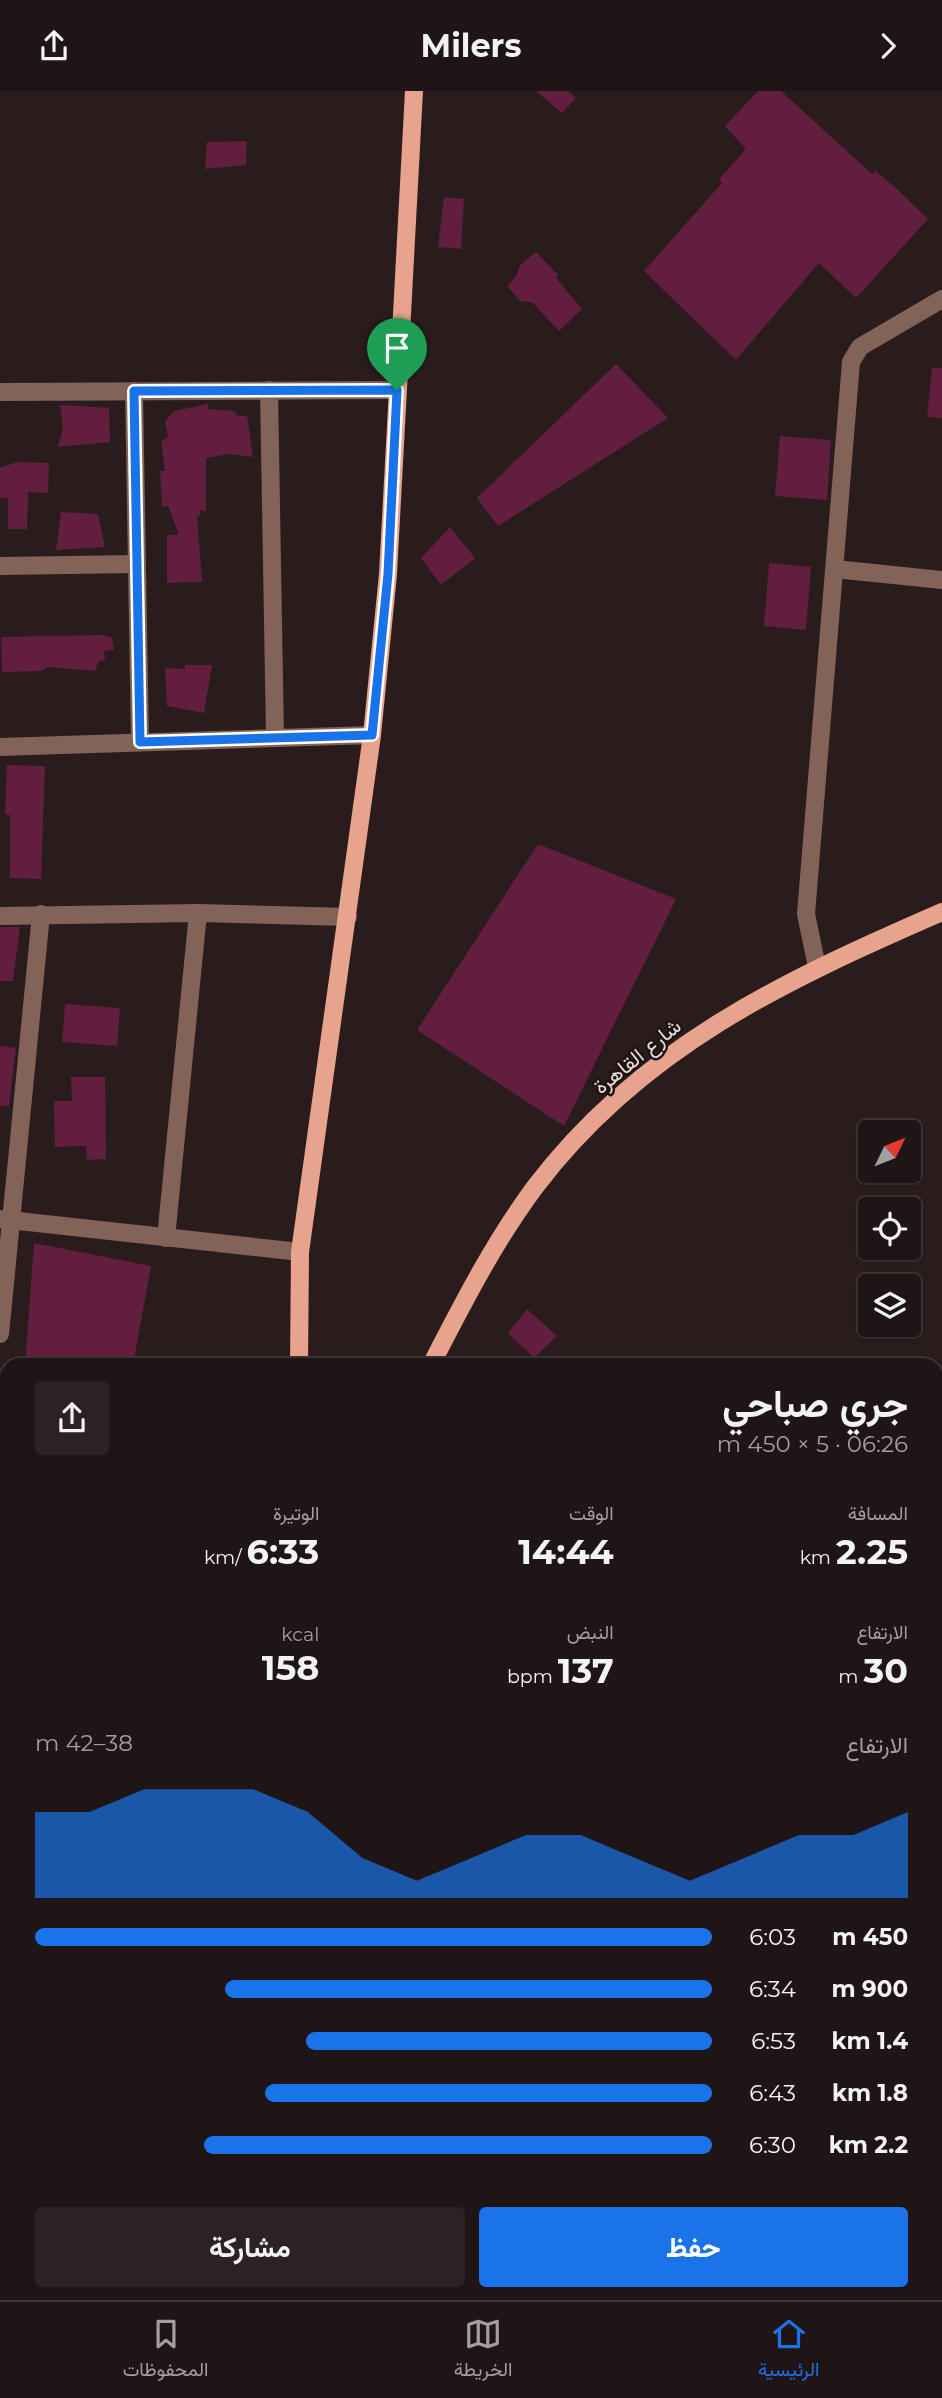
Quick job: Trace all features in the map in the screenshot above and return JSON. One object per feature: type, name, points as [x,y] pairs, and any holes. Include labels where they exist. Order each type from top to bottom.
[{"type":"main road","points":[[299,1358],[300,1252],[372,735],[388,574],[414,91]]},
{"type":"main road","name":"شارع القاهرة","points":[[435,1358],[515,1216],[557,1161],[612,1103],[705,1030],[817,967],[942,912]]},
{"type":"main road","name":"شارع القاهرة","points":[[428,1358],[447,1334]]},
{"type":"main road","points":[[300,1338],[306,1358]]},
{"type":"street","points":[[817,967],[806,915],[850,371],[854,353],[860,347],[942,299]]},
{"type":"street","points":[[268,390],[275,737]]},
{"type":"street","points":[[0,392],[397,390]]},
{"type":"street","points":[[134,391],[140,742]]},
{"type":"street","points":[[0,566],[137,563]]},
{"type":"street","points":[[835,569],[942,580]]},
{"type":"street","points":[[0,747],[372,735]]},
{"type":"street","points":[[0,916],[198,913],[348,918]]},
{"type":"street","points":[[166,1238],[198,913]]},
{"type":"street","points":[[0,1334],[6,1219],[41,914]]},
{"type":"street","points":[[6,1219],[300,1252]]},
{"type":"building","points":[[536,91],[568,91],[576,98],[562,113]]},
{"type":"building","points":[[758,91],[781,91],[872,174],[875,171],[928,219],[856,298],[819,263],[736,360],[644,271],[722,183],[719,179],[746,149],[725,126]]},
{"type":"building","points":[[247,141],[246,165],[205,169],[207,142]]},
{"type":"building","points":[[444,197],[464,199],[461,249],[438,247]]},
{"type":"building","points":[[536,252],[558,275],[556,278],[582,309],[559,331],[532,302],[520,301],[507,286],[516,276],[521,264]]},
{"type":"building","points":[[616,364],[668,418],[498,526],[477,498]]},
{"type":"building","points":[[932,368],[942,368],[942,418],[927,417]]},
{"type":"building","points":[[208,404],[208,409],[235,411],[237,416],[247,416],[253,457],[229,454],[206,458],[206,512],[200,510],[200,516],[197,515],[202,582],[167,583],[167,535],[179,535],[168,506],[162,507],[160,471],[165,471],[161,442],[168,437],[165,421],[174,411]]},
{"type":"building","points":[[60,405],[109,408],[110,442],[58,447],[63,428]]},
{"type":"building","points":[[780,436],[831,440],[827,500],[775,496]]},
{"type":"building","points":[[17,462],[49,463],[48,493],[28,492],[27,529],[8,529],[8,498],[0,498],[0,468]]},
{"type":"building","points":[[61,512],[98,514],[105,547],[56,550]]},
{"type":"building","points":[[450,527],[475,558],[441,585],[421,558]]},
{"type":"building","points":[[769,563],[811,567],[806,630],[764,626]]},
{"type":"building","points":[[103,635],[112,638],[114,650],[104,651],[105,660],[98,662],[95,671],[47,667],[42,671],[2,672],[1,637]]},
{"type":"building","points":[[185,665],[212,665],[204,713],[167,706],[165,668],[185,669]]},
{"type":"building","points":[[7,765],[45,766],[41,879],[10,878],[10,815],[5,814]]},
{"type":"building","points":[[538,844],[676,899],[564,1126],[417,1030]]},
{"type":"building","points":[[0,927],[20,927],[13,981],[0,981]]},
{"type":"building","points":[[65,1004],[120,1008],[117,1046],[62,1042]]},
{"type":"building","points":[[0,1046],[16,1048],[9,1106],[0,1106]]},
{"type":"building","points":[[71,1077],[105,1077],[106,1159],[87,1160],[86,1146],[55,1147],[54,1101],[72,1101]]},
{"type":"building","points":[[34,1243],[151,1266],[134,1358],[26,1358]]},
{"type":"building","points":[[527,1309],[557,1336],[534,1358],[508,1333]]},
{"type":"route","points":[[397,390],[388,574],[372,735],[140,742],[134,391],[397,390]]}]
